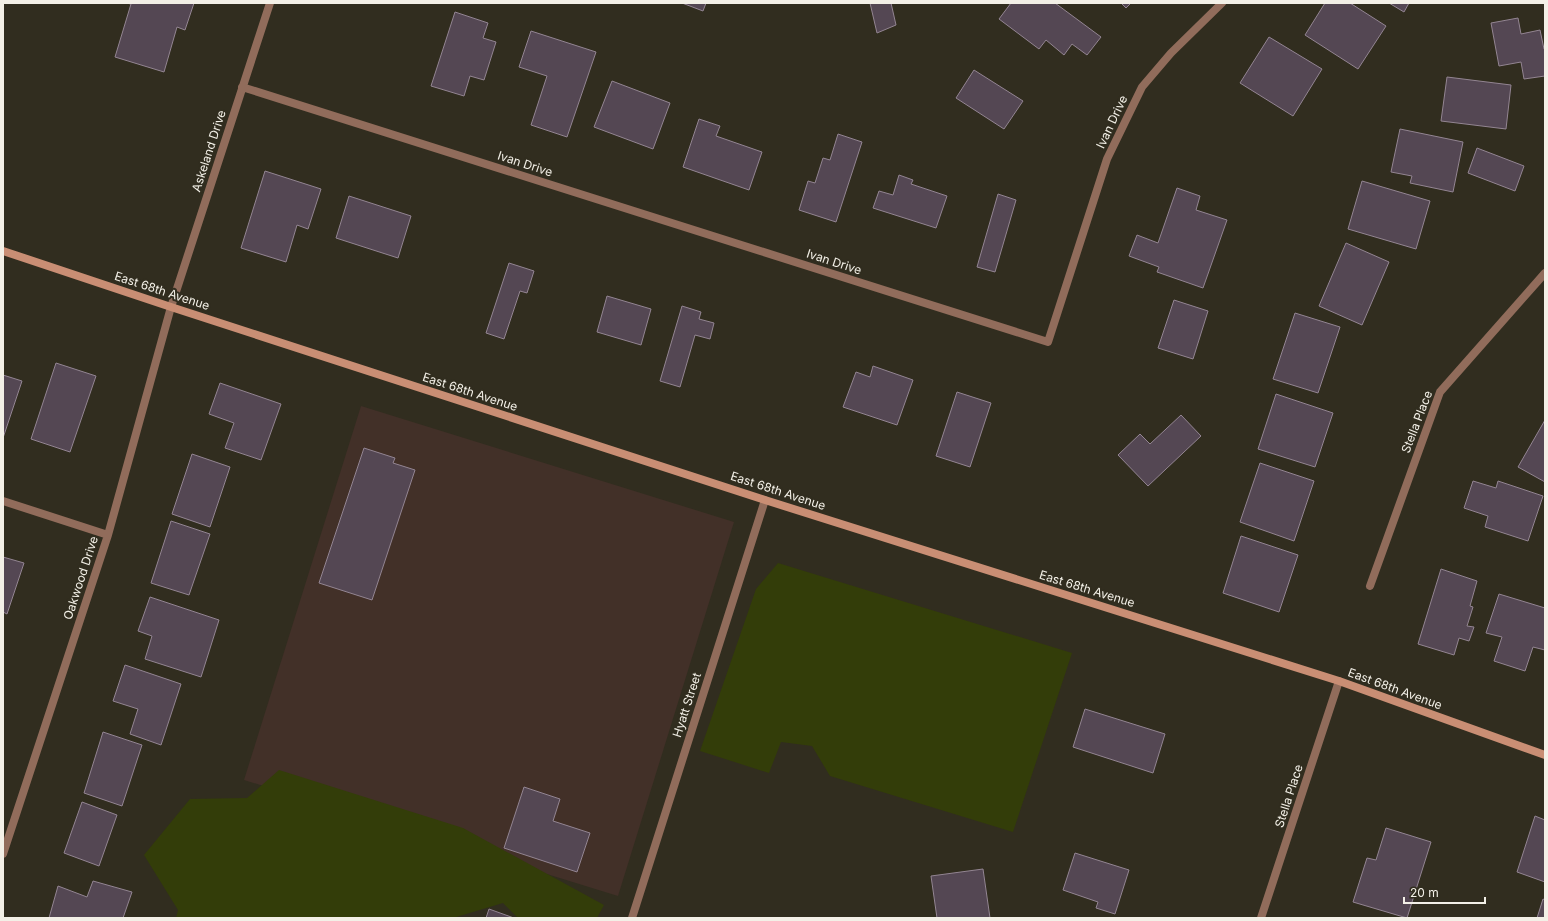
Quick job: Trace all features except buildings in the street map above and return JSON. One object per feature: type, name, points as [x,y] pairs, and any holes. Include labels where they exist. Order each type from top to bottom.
[{"type":"street","name":"Askeland Drive","points":[[171,307],[270,3]]},
{"type":"street","name":"Ivan Drive","points":[[242,87],[1048,342],[1107,159],[1142,87],[1171,53],[1222,3]]},
{"type":"street","name":"East 68th Avenue","points":[[3,251],[765,500],[1339,681],[1545,755]]},
{"type":"street","name":"Stella Place","points":[[1370,586],[1440,392],[1545,273]]},
{"type":"street","name":"Oakwood Drive","points":[[3,854],[108,535],[171,307]]},
{"type":"street","name":"Hyatt Street","points":[[632,918],[765,500]]},
{"type":"street","points":[[3,501],[108,535]]},
{"type":"street","name":"Stella Place","points":[[1261,918],[1339,681]]},
{"type":"shaded area","points":[[361,406],[734,522],[618,896],[244,780]]},
{"type":"green space","points":[[778,563],[1072,653],[1013,832],[830,776],[812,746],[781,742],[769,773],[700,751],[756,589]]},
{"type":"green space","points":[[279,770],[463,828],[604,905],[597,918],[518,918],[503,903],[453,918],[176,918],[178,910],[144,855],[190,799],[247,798]]}]
